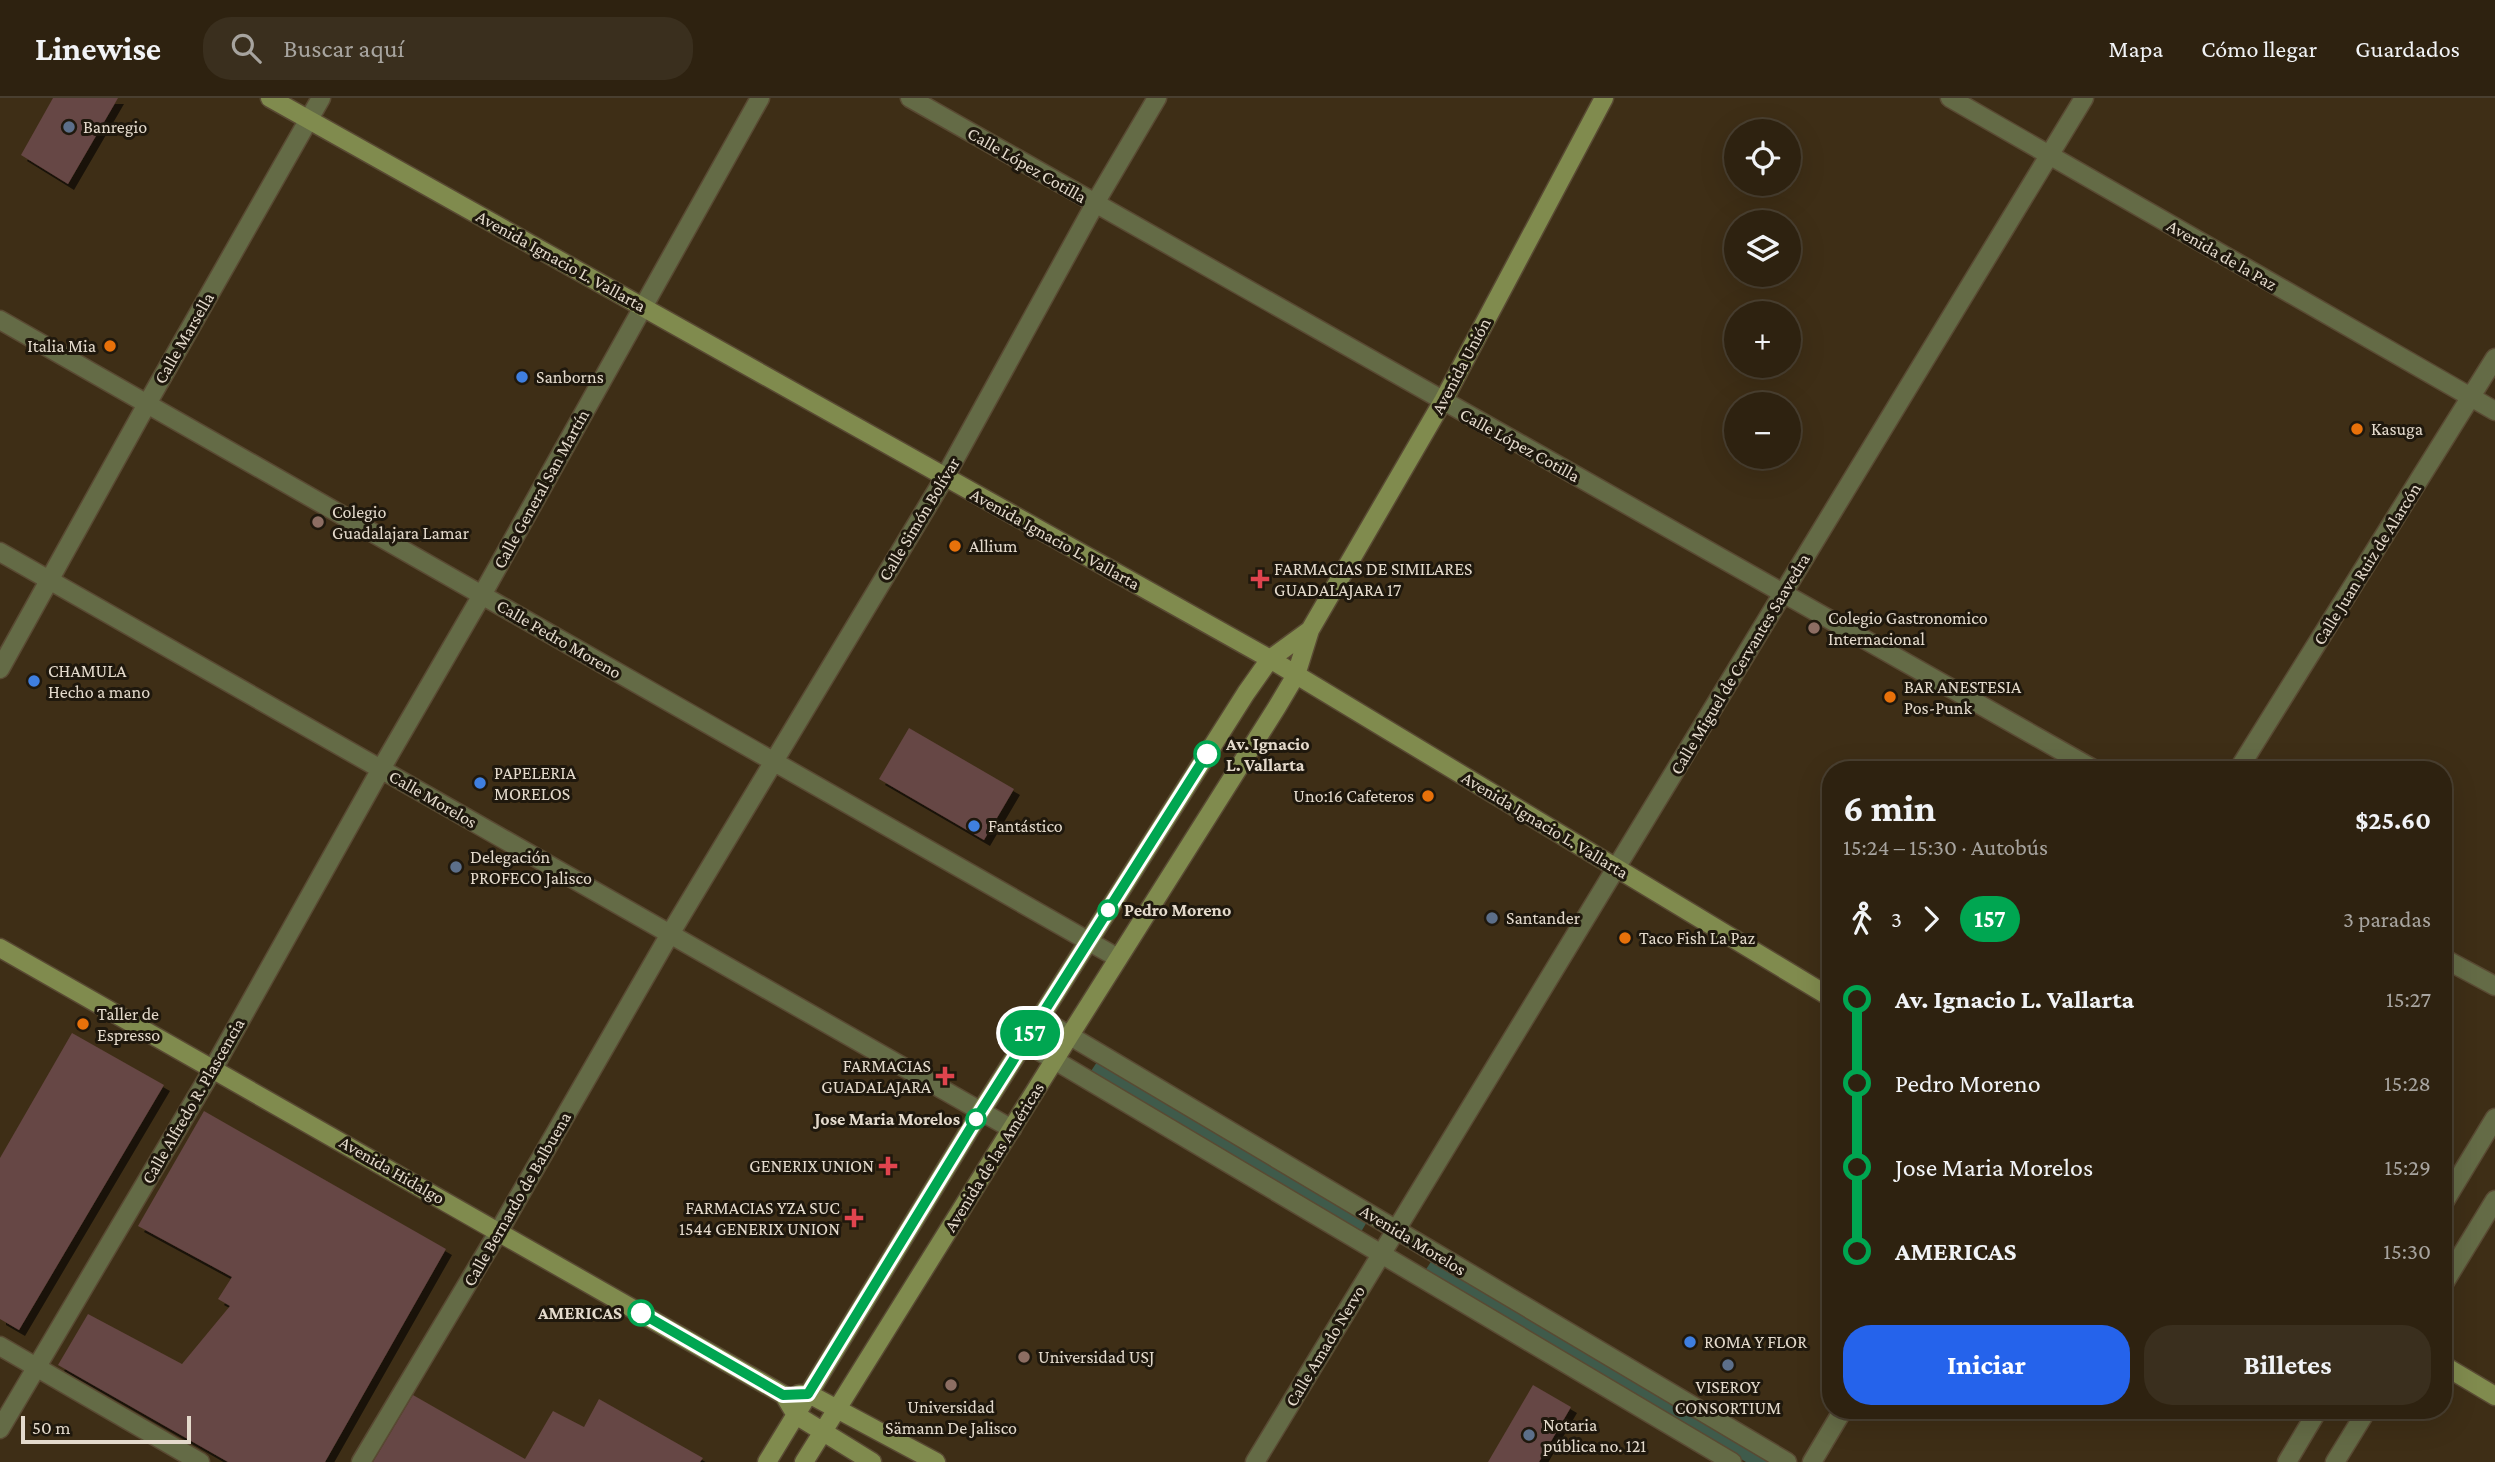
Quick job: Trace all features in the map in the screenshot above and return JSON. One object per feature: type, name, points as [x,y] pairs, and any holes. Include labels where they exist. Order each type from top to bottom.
[{"type":"main road","name":"Avenida Ignacio L. Vallarta","points":[[270,98],[1270,659],[1822,991]]},
{"type":"main road","name":"Avenida Unión","points":[[1296,675],[1310,630],[1443,401],[1604,98]]},
{"type":"main road","name":"Avenida Unión","points":[[1270,659],[1310,630]]},
{"type":"main road","name":"Avenida de las Américas","points":[[767,1462],[1024,1042],[1270,659]]},
{"type":"main road","name":"Avenida de las Américas","points":[[804,1462],[1296,675]]},
{"type":"main road","name":"Avenida Hidalgo","points":[[0,948],[783,1395],[796,1415],[872,1462]]},
{"type":"main road","points":[[2452,1370],[2495,1396]]},
{"type":"main road","points":[[783,1395],[808,1394],[936,1462]]},
{"type":"street","name":"Calle Marsella","points":[[0,669],[321,98]]},
{"type":"street","name":"Calle General San Martín","points":[[381,769],[482,595],[760,98]]},
{"type":"street","name":"Calle López Cotilla","points":[[910,98],[2079,761]]},
{"type":"street","name":"Calle Simón Bolívar","points":[[670,934],[945,477],[1157,98]]},
{"type":"street","name":"Avenida de la Paz","points":[[1950,98],[2495,411]]},
{"type":"street","name":"Calle Miguel de Cervantes Saavedra","points":[[1395,1230],[2084,98]]},
{"type":"street","name":"Calle Pedro Moreno","points":[[0,320],[1118,958]]},
{"type":"street","name":"Calle Juan Ruiz de Alarcón","points":[[2244,761],[2495,358]]},
{"type":"street","name":"Calle Morelos","points":[[0,552],[1012,1129]]},
{"type":"street","name":"Calle Alfredo R. Plascencia","points":[[0,1429],[213,1069],[381,769]]},
{"type":"street","name":"Calle Bernardo de Balbuena","points":[[362,1462],[670,934]]},
{"type":"street","points":[[2452,963],[2495,986]]},
{"type":"street","name":"Avenida Morelos","points":[[1040,1018],[1787,1462]]},
{"type":"street","name":"Avenida Morelos","points":[[1024,1042],[1732,1462]]},
{"type":"street","points":[[2452,1189],[2495,1118]]},
{"type":"street","points":[[2452,1270],[2495,1200]]},
{"type":"street","name":"Calle Amado Nervo","points":[[1255,1462],[1395,1230]]},
{"type":"street","points":[[0,1346],[200,1462]]},
{"type":"street","points":[[1812,1462],[1838,1419]]},
{"type":"street","points":[[2287,1462],[2313,1419]]},
{"type":"street","points":[[2335,1462],[2361,1419]]},
{"type":"green space","points":[[1099,1059],[1368,1220],[1361,1232],[1091,1071]]},
{"type":"green space","points":[[1432,1260],[1772,1462],[1746,1462],[1425,1271]]},
{"type":"building","name":"Banregio","points":[[53,98],[118,98],[68,184],[21,155]]},
{"type":"building","points":[[909,728],[1014,789],[984,840],[879,779]]},
{"type":"building","points":[[72,1033],[164,1085],[19,1330],[0,1319],[0,1158]]},
{"type":"building","points":[[204,1111],[446,1249],[325,1462],[228,1462],[58,1365],[88,1314],[182,1364],[230,1306],[218,1299],[232,1277],[138,1226]]},
{"type":"building","name":"Notaria pública no. 121","points":[[1533,1385],[1571,1407],[1539,1462],[1488,1462]]},
{"type":"building","points":[[413,1395],[525,1459],[553,1411],[584,1427],[599,1399],[703,1458],[700,1462],[373,1462]]},
{"type":"bus line","name":"157","points":[[641,1313],[783,1395],[808,1394],[981,1111],[1207,754]]},
{"type":"place","name":"Banregio","points":[[69,127]]},
{"type":"place","name":"Italia Mia","points":[[110,346]]},
{"type":"place","name":"Sanborns","points":[[522,377]]},
{"type":"place","name":"Kasuga","points":[[2357,429]]},
{"type":"place","name":"Colegio Guadalajara Lamar","points":[[318,522]]},
{"type":"place","name":"Allium","points":[[955,546]]},
{"type":"place","name":"FARMACIAS DE SIMILARES GUADALAJARA 17","points":[[1260,579]]},
{"type":"place","name":"Colegio Gastronomico Internacional","points":[[1814,628]]},
{"type":"place","name":"CHAMULA Hecho a mano","points":[[34,681]]},
{"type":"place","name":"BAR ANESTESIA Pos-Punk","points":[[1890,697]]},
{"type":"place","name":"Av. Ignacio L. Vallarta","points":[[1207,754]]},
{"type":"place","name":"PAPELERIA MORELOS","points":[[480,783]]},
{"type":"place","name":"Uno:16 Cafeteros","points":[[1428,796]]},
{"type":"place","name":"Fantástico","points":[[974,826]]},
{"type":"place","name":"Delegación PROFECO Jalisco","points":[[456,867]]},
{"type":"place","name":"Pedro Moreno","points":[[1108,910]]},
{"type":"place","name":"Santander","points":[[1492,918]]},
{"type":"place","name":"Taco Fish La Paz","points":[[1625,938]]},
{"type":"place","name":"Taller de Espresso","points":[[83,1024]]},
{"type":"place","name":"FARMACIAS GUADALAJARA","points":[[945,1076]]},
{"type":"place","name":"Jose Maria Morelos","points":[[976,1119]]},
{"type":"place","name":"GENERIX UNION","points":[[888,1166]]},
{"type":"place","name":"FARMACIAS YZA SUC 1544 GENERIX UNION","points":[[854,1218]]},
{"type":"place","name":"AMERICAS","points":[[641,1313]]},
{"type":"place","name":"ROMA Y FLOR","points":[[1690,1342]]},
{"type":"place","name":"Universidad USJ","points":[[1024,1357]]},
{"type":"place","name":"VISEROY CONSORTIUM","points":[[1728,1365]]},
{"type":"place","name":"Universidad Sämann De Jalisco","points":[[951,1385]]},
{"type":"place","name":"Notaria pública no. 121","points":[[1529,1435]]}]
